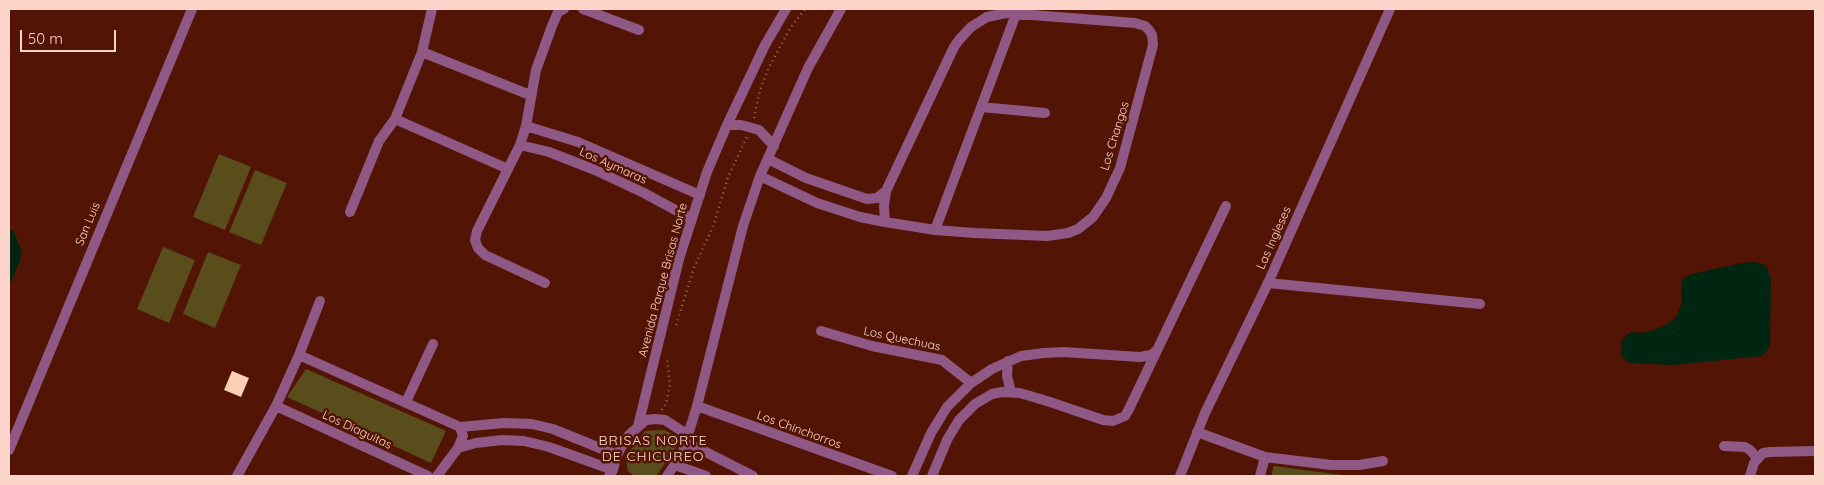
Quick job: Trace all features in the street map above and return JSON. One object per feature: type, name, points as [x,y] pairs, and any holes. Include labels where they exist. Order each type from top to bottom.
[{"type":"street","name":"San Luis","points":[[9,450],[192,9]]},
{"type":"street","points":[[350,212],[379,141],[395,119],[422,52],[432,9]]},
{"type":"street","points":[[545,283],[485,254],[478,248],[475,240],[477,231],[520,145],[526,126],[530,95],[536,70],[558,12],[564,9]]},
{"type":"street","points":[[583,9],[639,30]]},
{"type":"street","name":"Avenida Parque Brisas Norte","points":[[613,474],[617,455],[638,426],[679,259],[707,172],[765,44],[786,9]]},
{"type":"street","points":[[667,476],[682,454],[697,406],[742,226],[760,176],[808,68],[841,9]]},
{"type":"street","name":"Las Ingleses","points":[[1180,476],[1197,432],[1268,283],[1390,9]]},
{"type":"street","points":[[935,230],[1016,14]]},
{"type":"street","name":"Los Changos","points":[[760,176],[816,203],[885,222],[935,230],[1047,236],[1068,233],[1086,224],[1093,217],[1106,198],[1120,168],[1153,45],[1152,34],[1140,24],[1016,14],[987,17],[971,27],[959,40],[886,191],[884,206],[885,222]]},
{"type":"street","points":[[422,52],[530,95]]},
{"type":"street","points":[[981,107],[1045,113]]},
{"type":"street","points":[[395,119],[508,169]]},
{"type":"street","points":[[727,125],[751,127],[759,130],[767,136],[774,146]]},
{"type":"street","name":"Los Aymaras","points":[[526,126],[578,142],[700,195]]},
{"type":"street","name":"Los Aymaras","points":[[520,145],[549,152],[595,170],[644,193],[692,219]]},
{"type":"street","points":[[768,159],[812,181],[867,199],[877,198],[886,191]]},
{"type":"street","points":[[932,476],[946,440],[966,412],[974,404],[992,394],[1011,392],[1050,402],[1092,417],[1113,421],[1125,416],[1226,206]]},
{"type":"street","points":[[1268,283],[1480,304]]},
{"type":"street","points":[[238,476],[276,406],[299,355],[320,301]]},
{"type":"street","name":"Los Quechuas","points":[[821,331],[872,346],[942,360],[971,383]]},
{"type":"street","points":[[406,402],[433,344]]},
{"type":"street","points":[[912,476],[923,450],[947,407],[971,383],[1008,361],[1021,356],[1063,352],[1128,357],[1146,356],[1151,355],[1158,349]]},
{"type":"street","points":[[299,355],[460,427],[504,423],[532,424],[553,429],[617,455]]},
{"type":"street","points":[[1128,357],[1135,359],[1139,364],[1142,372],[1142,381]]},
{"type":"street","points":[[1008,361],[1007,376],[1011,392]]},
{"type":"street","name":"Los Diaguitas","points":[[276,406],[428,476]]},
{"type":"street","name":"Los Chinchorros","points":[[697,406],[892,476]]},
{"type":"street","points":[[638,426],[646,420],[665,420],[687,438],[753,476]]},
{"type":"street","points":[[437,476],[458,448],[463,436],[460,427]]},
{"type":"street","points":[[1197,432],[1265,457],[1331,465],[1358,465],[1383,461]]},
{"type":"street","points":[[458,448],[476,443],[502,440],[524,441],[549,447],[613,474]]},
{"type":"street","points":[[1724,446],[1745,447],[1757,458]]},
{"type":"street","points":[[1750,476],[1751,469],[1757,458],[1763,453],[1815,451]]},
{"type":"street","points":[[1260,476],[1265,457]]},
{"type":"street","points":[[675,465],[706,476]]},
{"type":"path","points":[[674,330],[694,268],[714,224],[728,177],[751,127],[764,78],[791,27],[805,9]]},
{"type":"path","points":[[655,419],[662,411],[669,393],[668,352]]},
{"type":"shaded area","points":[[219,154],[251,167],[225,230],[193,217]]},
{"type":"shaded area","points":[[255,170],[287,183],[261,245],[229,232]]},
{"type":"shaded area","points":[[9,229],[14,232],[21,250],[20,260],[9,287]]},
{"type":"shaded area","points":[[163,247],[195,260],[169,323],[137,309]]},
{"type":"shaded area","points":[[208,252],[241,265],[215,328],[183,314]]},
{"type":"shaded area","points":[[1755,262],[1765,265],[1771,279],[1770,344],[1762,356],[1672,365],[1630,363],[1622,357],[1622,340],[1628,334],[1655,330],[1669,323],[1677,316],[1682,302],[1682,280],[1688,275]]},
{"type":"shaded area","points":[[306,369],[446,431],[431,463],[287,397]]},
{"type":"shaded area","points":[[665,430],[675,436],[677,446],[657,475],[634,476],[628,471],[625,457],[645,431]]},
{"type":"shaded area","points":[[1274,466],[1349,476],[1271,476]]},
{"type":"building","points":[[232,371],[249,378],[241,397],[224,390]]},
{"type":"district","name":"BRISAS NORTE DE CHICUREO","points":[[653,450]]}]
